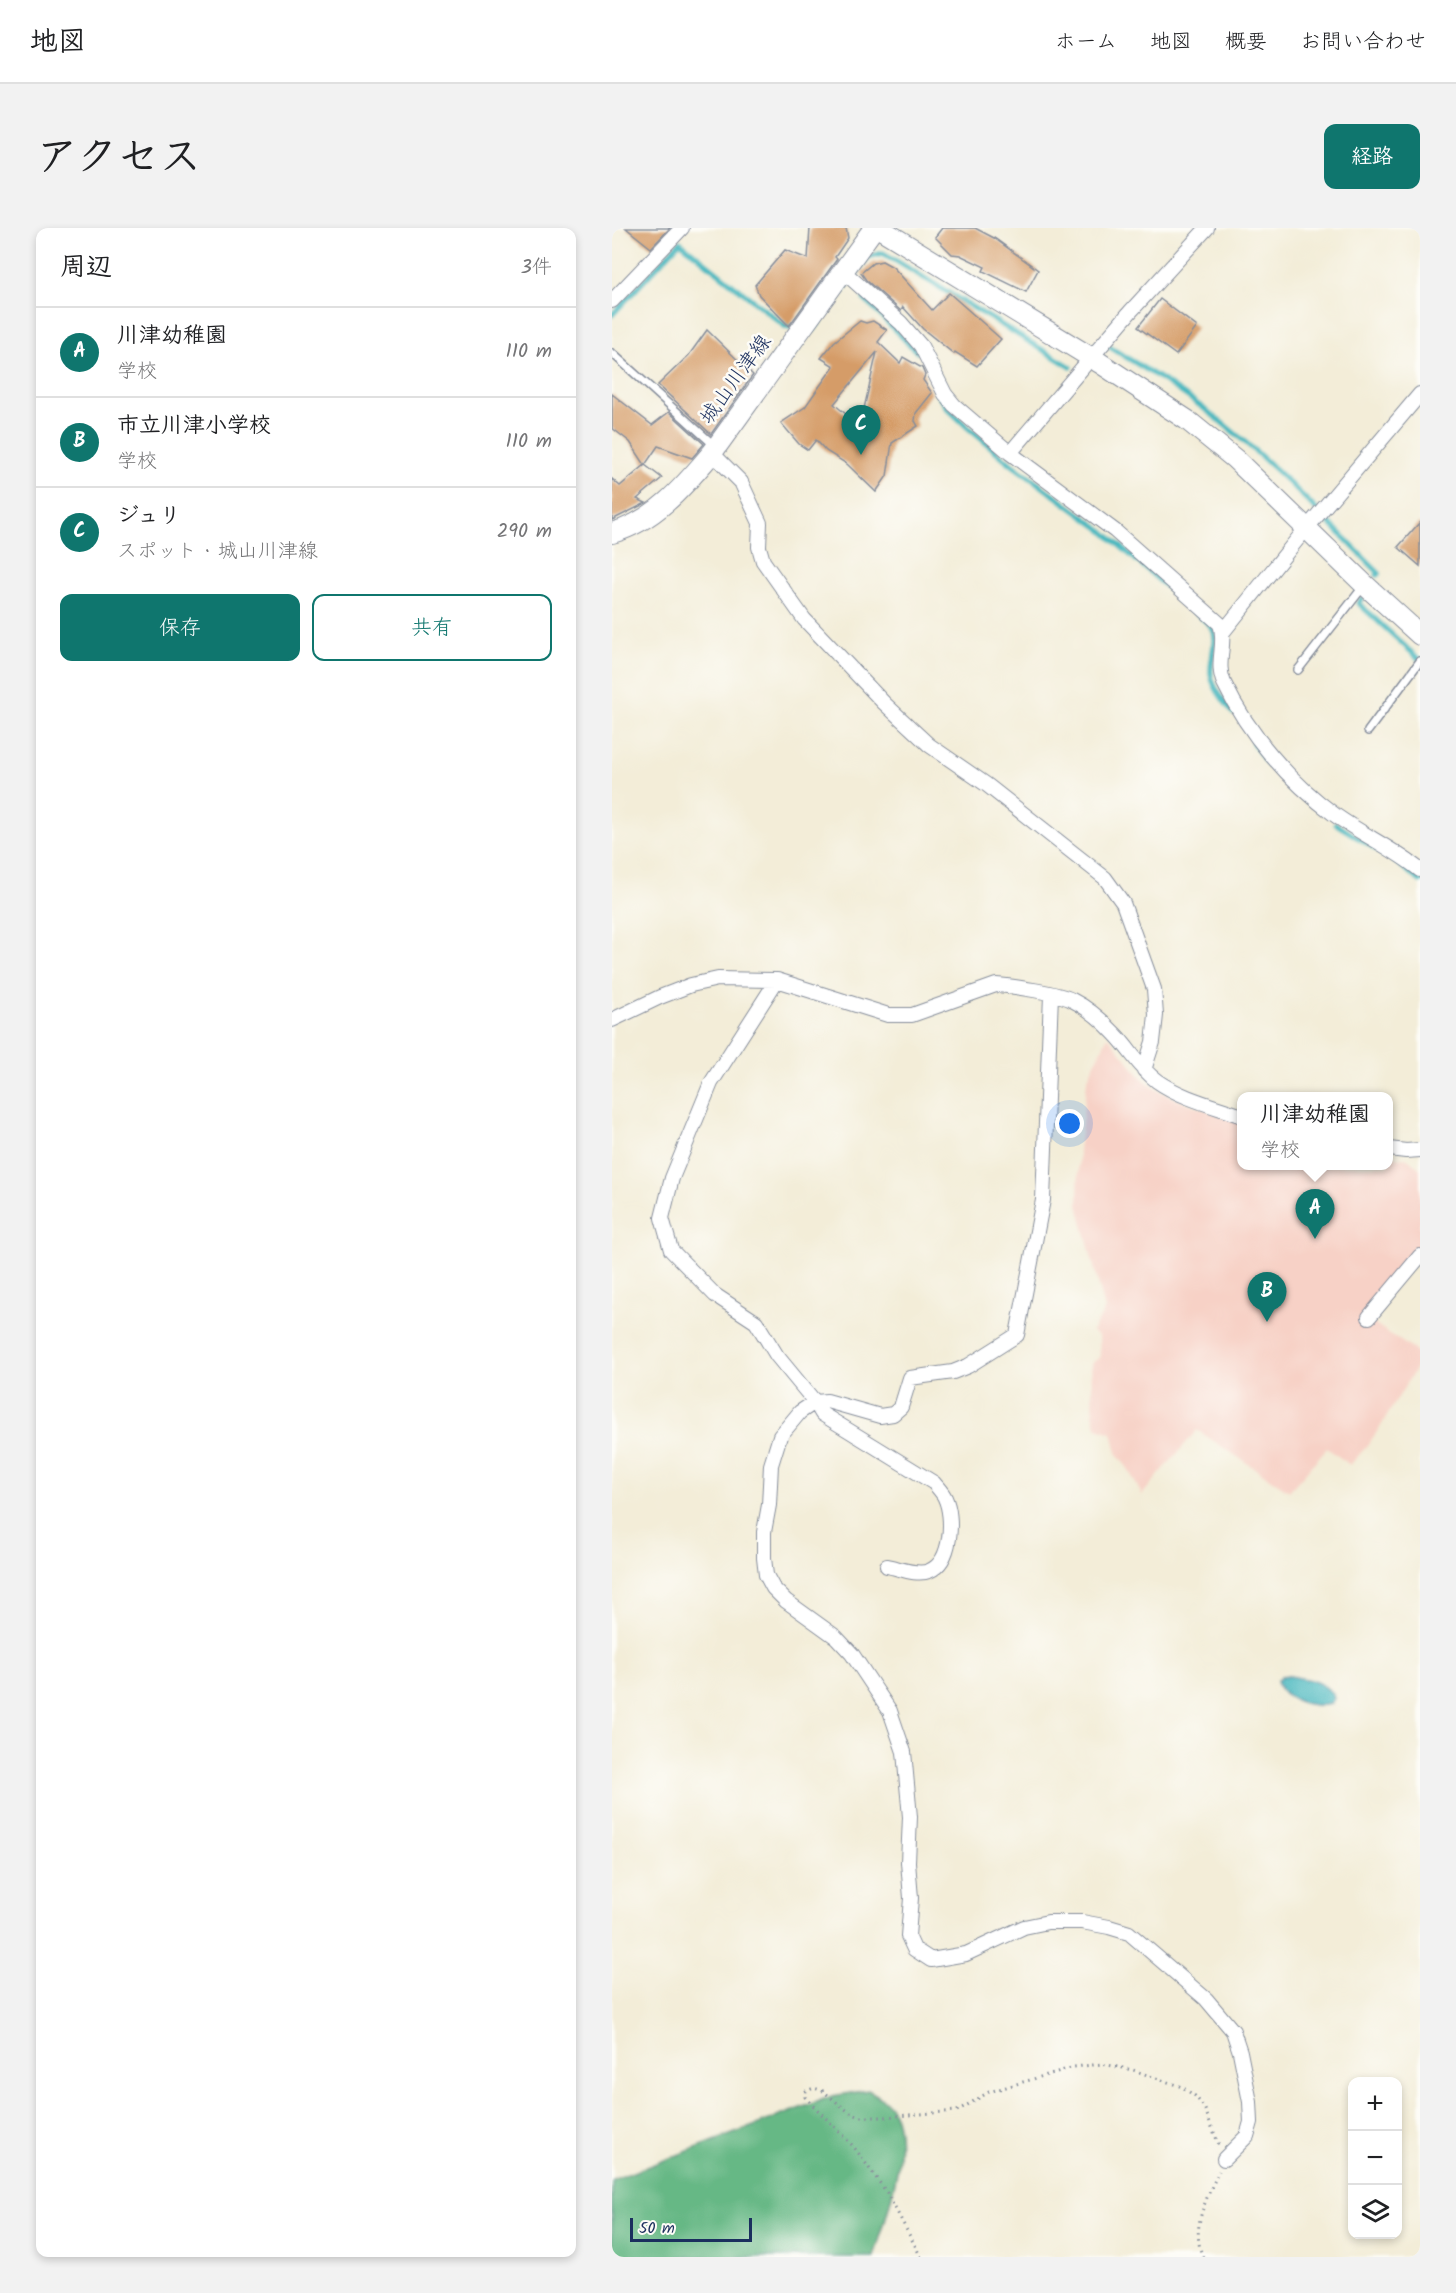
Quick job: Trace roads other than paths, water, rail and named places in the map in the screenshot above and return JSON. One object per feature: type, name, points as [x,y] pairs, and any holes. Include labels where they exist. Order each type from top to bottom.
[{"type":"street","points":[[612,301],[682,228]]},
{"type":"street","name":"城山川津線","points":[[612,533],[626,529],[653,514],[688,481],[849,275],[874,228]]},
{"type":"street","points":[[879,228],[1161,400],[1316,519],[1365,585],[1420,635]]},
{"type":"street","points":[[1010,453],[1090,357],[1207,228]]},
{"type":"street","points":[[849,275],[901,323],[921,346],[945,394],[954,405],[1010,453],[1116,531],[1220,624],[1223,632],[1220,660],[1224,682],[1256,735],[1272,756],[1336,815],[1405,858],[1420,870]]},
{"type":"street","points":[[1223,632],[1420,394]]},
{"type":"street","points":[[714,450],[741,482],[760,524],[759,547],[763,561],[804,619],[884,703],[922,738],[987,785],[1105,878],[1124,903],[1154,989],[1156,1015],[1153,1042],[1144,1070]]},
{"type":"street","points":[[612,1020],[691,985],[718,980],[777,980],[888,1015],[912,1015],[996,985],[1069,999],[1089,1010],[1115,1034],[1144,1070],[1159,1083],[1195,1100],[1237,1114]]},
{"type":"street","points":[[777,980],[711,1083],[672,1178],[662,1218],[671,1250],[716,1295],[756,1322],[777,1356],[815,1402],[822,1414],[934,1483],[945,1498],[950,1517],[949,1541],[941,1562],[929,1571],[914,1572],[887,1566]]},
{"type":"street","points":[[1051,995],[1044,1200],[1017,1335],[968,1366],[953,1372],[910,1378],[901,1407],[893,1414],[880,1416],[827,1401],[815,1402],[800,1412],[780,1436],[771,1465],[769,1505],[764,1532],[766,1575],[773,1588],[786,1601],[836,1637],[852,1654],[896,1725],[904,1752],[910,1817],[908,1936],[914,1949],[931,1960],[966,1954],[1024,1927],[1048,1922],[1082,1922],[1129,1933],[1206,1999],[1233,2031],[1240,2052],[1250,2102],[1251,2122],[1247,2136],[1224,2159]]},
{"type":"street","points":[[1393,1149],[1420,1150]]},
{"type":"street","points":[[1369,1317],[1420,1256]]},
{"type":"lane","points":[[612,353],[714,450]]},
{"type":"lane","points":[[1298,670],[1365,585]]},
{"type":"lane","points":[[1368,731],[1419,662]]},
{"type":"water","points":[[1289,1676],[1321,1684],[1331,1692],[1334,1698],[1331,1704],[1307,1704],[1285,1694],[1277,1681],[1281,1677]]},
{"type":"waterway","points":[[612,315],[680,242],[786,327],[790,327]]},
{"type":"waterway","points":[[810,329],[813,330],[868,257],[883,253],[1071,367]]},
{"type":"waterway","points":[[864,299],[917,352]]},
{"type":"waterway","points":[[1108,346],[1183,394],[1246,443],[1323,516],[1379,573],[1377,575]]},
{"type":"waterway","points":[[937,392],[947,408],[966,426],[1011,464],[1102,530],[1209,624],[1214,635],[1212,680],[1233,713]]},
{"type":"waterway","points":[[1362,598],[1358,603],[1420,660]]},
{"type":"waterway","points":[[1253,743],[1265,760],[1286,781]]},
{"type":"waterway","points":[[1336,824],[1398,863],[1420,881]]},
{"type":"place","name":"ジュリ","points":[[861,455]]},
{"type":"place","name":"川津幼稚園","points":[[1315,1239]]},
{"type":"place","name":"市立川津小学校","points":[[1267,1322]]}]
